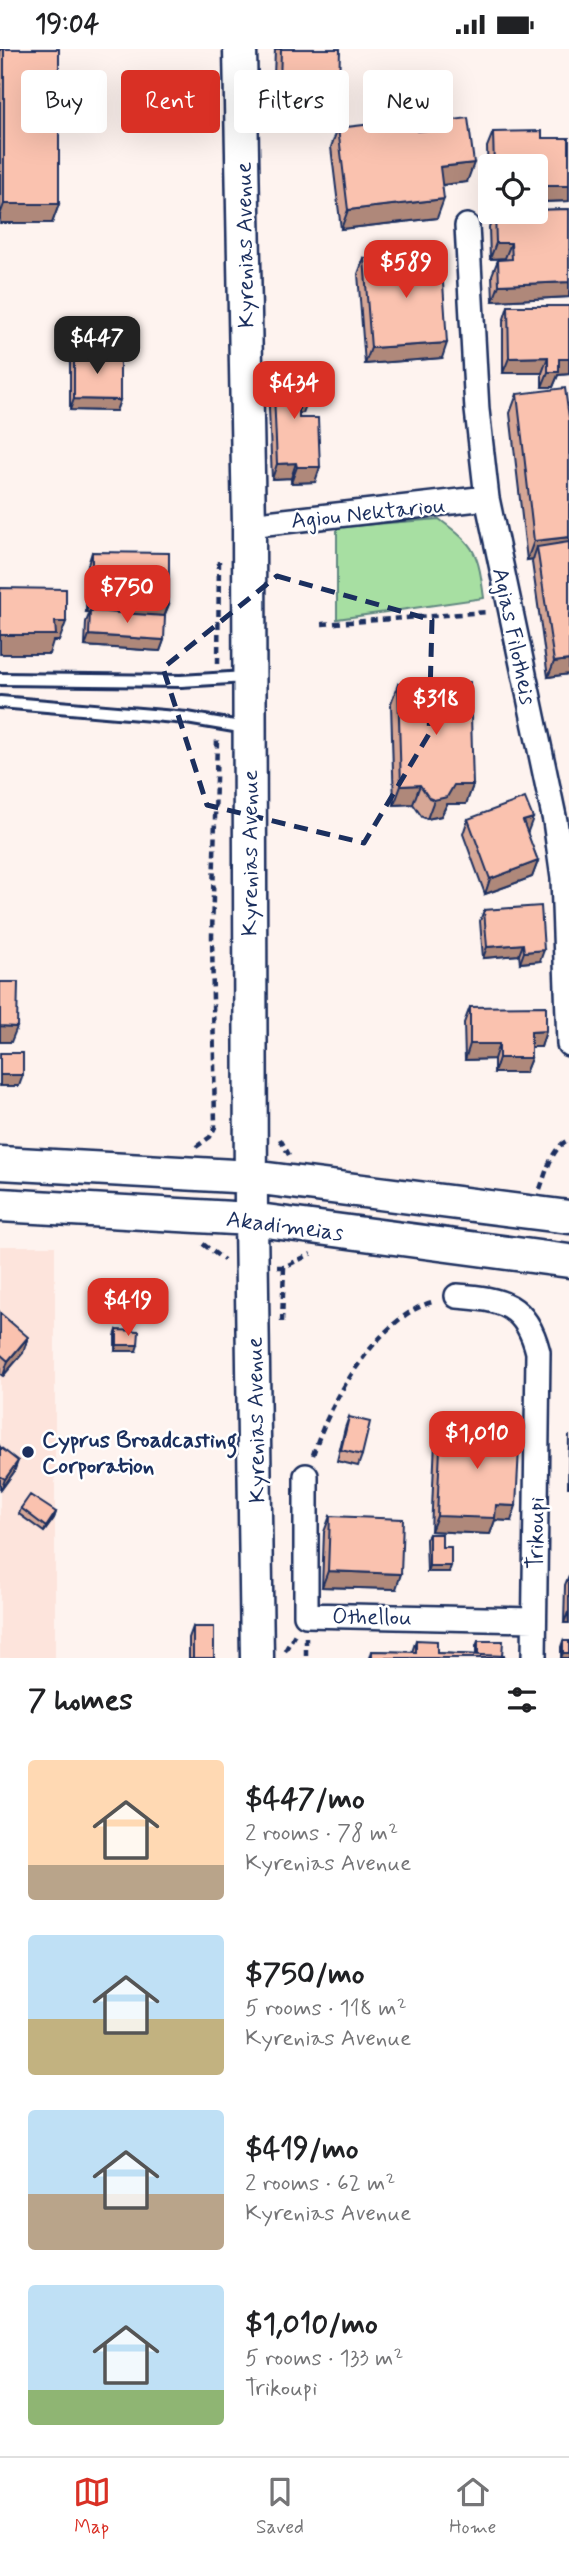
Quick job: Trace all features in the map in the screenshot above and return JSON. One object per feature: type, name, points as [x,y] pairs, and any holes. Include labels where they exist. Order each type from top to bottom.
[{"type":"main road","name":"Kyrenias Avenue","points":[[240,49],[249,525],[251,1219],[257,1658]]},
{"type":"main road","name":"Akadimeias","points":[[0,1164],[251,1177],[569,1217]]},
{"type":"main road","name":"Akadimeias","points":[[0,1205],[251,1219],[569,1261]]},
{"type":"street","name":"Agias Filotheis","points":[[467,226],[477,411],[487,498],[566,877],[569,1044]]},
{"type":"street","name":"Agiou Nektariou","points":[[249,525],[487,498]]},
{"type":"street","name":"Trikoupi","points":[[457,1296],[489,1298],[509,1304],[532,1328],[538,1352],[534,1658]]},
{"type":"street","name":"Othellou","points":[[306,1476],[306,1615],[534,1620]]},
{"type":"lane","points":[[0,679],[181,681],[248,676]]},
{"type":"lane","points":[[0,702],[248,728]]},
{"type":"path","points":[[321,624],[510,610]]},
{"type":"path","points":[[210,722],[217,739],[212,936],[215,1127],[210,1137]]},
{"type":"path","points":[[538,1193],[554,1154],[569,1140]]},
{"type":"path","points":[[306,1476],[319,1434],[336,1403],[390,1324],[422,1304],[457,1296]]},
{"type":"highlighted area","points":[[277,576],[432,620],[429,734],[364,843],[207,805],[163,668]]},
{"type":"shaded area","name":"Cyprus Broadcasting Corporation","points":[[0,1246],[55,1246],[55,1658],[0,1658]]},
{"type":"green space","points":[[439,519],[474,552],[484,598],[337,619],[337,527]]},
{"type":"building","points":[[4,49],[59,49],[59,70],[21,70],[21,133],[59,133],[59,204],[4,204]]},
{"type":"building","points":[[281,49],[340,49],[339,70],[280,70]]},
{"type":"building","points":[[468,118],[474,163],[440,167],[444,199],[348,210],[339,133],[349,133],[349,127],[363,125],[363,133],[453,133],[453,120]]},
{"type":"building","points":[[542,131],[542,138],[569,138],[569,186],[548,186],[548,154],[494,154],[493,132]]},
{"type":"building","points":[[569,209],[569,282],[499,285],[498,260],[512,259],[511,243],[496,243],[495,224],[548,224],[548,210]]},
{"type":"building","points":[[441,253],[447,343],[371,348],[364,258]]},
{"type":"building","points":[[508,306],[569,306],[569,359],[559,359],[559,372],[548,372],[548,357],[509,358]]},
{"type":"building","points":[[74,353],[120,353],[120,400],[74,399]]},
{"type":"building","points":[[308,369],[309,397],[299,398],[299,418],[318,418],[320,467],[297,467],[296,463],[277,464],[273,370]]},
{"type":"building","points":[[565,388],[569,418],[569,537],[534,541],[517,394]]},
{"type":"building","points":[[569,542],[569,660],[554,662],[537,547]]},
{"type":"building","points":[[92,552],[169,553],[169,604],[127,603],[128,597],[92,597]]},
{"type":"building","points":[[0,588],[66,589],[66,622],[55,622],[56,635],[0,635]]},
{"type":"building","points":[[90,611],[165,616],[164,640],[89,635]]},
{"type":"building","points":[[470,682],[473,785],[454,785],[447,797],[434,800],[429,798],[420,785],[401,786],[398,684]]},
{"type":"building","points":[[525,798],[533,818],[523,821],[538,861],[490,879],[468,819]]},
{"type":"building","points":[[541,906],[544,950],[524,952],[523,944],[487,947],[484,910]]},
{"type":"building","points":[[0,982],[18,982],[17,1027],[0,1026]]},
{"type":"building","points":[[546,1006],[546,1031],[531,1032],[531,1058],[499,1058],[499,1044],[470,1044],[470,1007]]},
{"type":"building","points":[[0,1053],[23,1053],[23,1075],[0,1075]]},
{"type":"building","points":[[0,1313],[28,1337],[8,1361],[0,1354]]},
{"type":"building","points":[[117,1330],[139,1331],[138,1345],[117,1345]]},
{"type":"building","points":[[349,1417],[370,1422],[362,1455],[341,1450]]},
{"type":"building","points":[[441,1426],[520,1429],[516,1506],[496,1505],[495,1518],[437,1516]]},
{"type":"building","points":[[0,1447],[18,1461],[5,1479],[0,1476]]},
{"type":"building","points":[[30,1495],[56,1512],[46,1527],[21,1508]]},
{"type":"building","points":[[330,1516],[403,1519],[401,1574],[328,1571]]},
{"type":"building","points":[[429,1534],[442,1534],[442,1547],[451,1547],[451,1566],[429,1566]]},
{"type":"building","points":[[193,1627],[214,1627],[214,1658],[193,1658]]},
{"type":"building","points":[[416,1640],[437,1641],[437,1653],[504,1658],[372,1658],[372,1651],[416,1652]]},
{"type":"building","points":[[478,1641],[503,1641],[502,1656],[478,1655]]},
{"type":"building","points":[[563,1641],[569,1641],[569,1653],[563,1653]]},
{"type":"place","name":"Cyprus Broadcasting Corporation","points":[[28,1452]]}]
